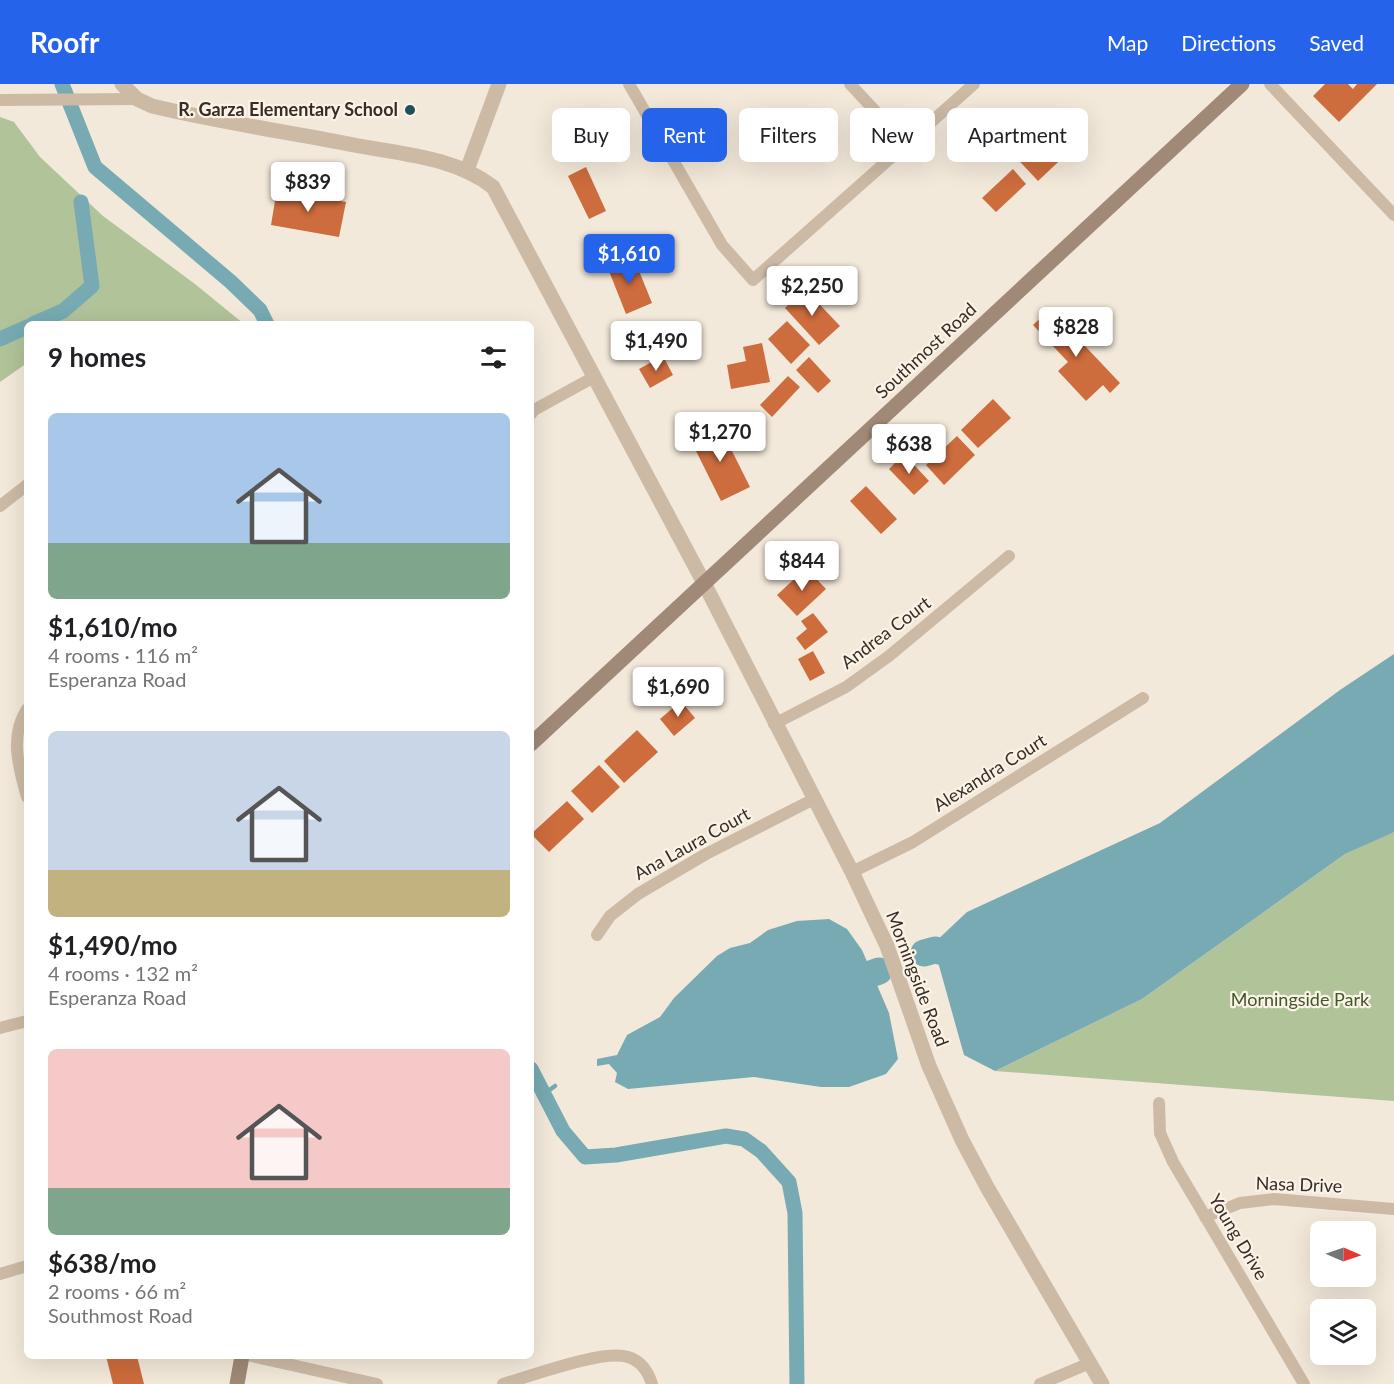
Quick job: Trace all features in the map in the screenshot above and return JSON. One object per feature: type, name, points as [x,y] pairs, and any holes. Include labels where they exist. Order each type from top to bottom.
[{"type":"main road","name":"Southmost Road","points":[[534,741],[1242,84]]},
{"type":"main road","points":[[237,1384],[241,1359]]},
{"type":"street","points":[[122,84],[137,99]]},
{"type":"street","points":[[467,170],[499,84]]},
{"type":"street","points":[[629,84],[722,245],[753,280],[886,162]]},
{"type":"street","points":[[850,84],[872,108]]},
{"type":"street","points":[[935,118],[974,84]]},
{"type":"street","points":[[1270,84],[1394,215]]},
{"type":"street","points":[[0,100],[27,102],[137,99]]},
{"type":"street","name":"Morningside Road","points":[[137,99],[172,111],[410,156],[467,170],[493,187],[704,584],[852,872],[887,946],[929,1066],[962,1140],[1102,1384]]},
{"type":"street","points":[[534,410],[594,377]]},
{"type":"street","points":[[0,506],[24,486]]},
{"type":"street","name":"Andrea Court","points":[[774,724],[846,687],[889,656],[1009,556]]},
{"type":"street","name":"Alexandra Court","points":[[852,872],[913,842],[1143,698]]},
{"type":"street","points":[[24,715],[19,725],[16,741],[24,782]]},
{"type":"street","name":"Ana Laura Court","points":[[597,935],[610,916],[638,894],[706,854],[814,799]]},
{"type":"street","points":[[0,1028],[24,1022]]},
{"type":"street","name":"Young Drive","points":[[1159,1103],[1160,1133],[1173,1162],[1304,1384]]},
{"type":"street","name":"Nasa Drive","points":[[1205,1217],[1240,1203],[1274,1199],[1394,1209]]},
{"type":"street","points":[[0,1274],[24,1267]]},
{"type":"street","points":[[504,1384],[589,1360],[616,1355],[639,1363],[647,1372],[652,1384]]},
{"type":"street","points":[[264,1359],[377,1384]]},
{"type":"street","points":[[1040,1384],[1090,1363]]},
{"type":"green space","points":[[0,117],[14,122],[40,157],[103,216],[195,284],[240,321],[24,321],[24,365],[0,382]]},
{"type":"green space","name":"Morningside Park","points":[[1394,832],[1394,1101],[995,1071],[1142,999],[1345,854]]},
{"type":"water","points":[[1394,654],[1394,832],[1345,854],[1142,999],[995,1071],[964,1055],[933,944],[967,912],[1160,823],[1340,690]]},
{"type":"water","points":[[829,919],[847,929],[862,950],[889,1013],[898,1059],[886,1074],[849,1087],[821,1087],[754,1077],[628,1089],[615,1082],[617,1073],[609,1064],[597,1066],[597,1059],[617,1055],[627,1035],[660,1017],[674,998],[717,956],[730,948],[750,943],[768,930],[797,921]]},
{"type":"building","points":[[1325,84],[1348,84],[1353,89],[1357,84],[1377,84],[1339,122],[1313,96]]},
{"type":"building","points":[[1020,162],[1058,162],[1038,181]]},
{"type":"building","points":[[586,167],[606,211],[589,219],[568,176]]},
{"type":"building","points":[[1013,169],[1026,184],[996,212],[982,198]]},
{"type":"building","points":[[277,189],[346,202],[339,237],[271,225]]},
{"type":"building","points":[[633,256],[652,303],[626,314],[607,266]]},
{"type":"building","points":[[805,289],[840,326],[819,345],[785,308]]},
{"type":"building","points":[[1050,309],[1120,383],[1110,393],[1103,385],[1086,401],[1058,371],[1068,362],[1033,325]]},
{"type":"building","points":[[633,321],[643,343],[623,353],[613,330]]},
{"type":"building","points":[[787,321],[810,345],[791,364],[768,339]]},
{"type":"building","points":[[762,343],[770,382],[731,389],[727,365],[746,361],[743,347]]},
{"type":"building","points":[[663,356],[673,375],[650,388],[639,369]]},
{"type":"building","points":[[809,357],[831,381],[818,393],[796,370]]},
{"type":"building","points":[[788,376],[800,387],[772,417],[760,405]]},
{"type":"building","points":[[993,399],[1011,418],[978,448],[961,430]]},
{"type":"building","points":[[719,425],[750,487],[721,501],[690,439]]},
{"type":"building","points":[[957,436],[975,455],[944,485],[926,465]]},
{"type":"building","points":[[904,454],[929,481],[914,495],[889,469]]},
{"type":"building","points":[[866,486],[897,519],[881,534],[850,501]]},
{"type":"building","points":[[806,568],[826,589],[797,616],[777,595]]},
{"type":"building","points":[[813,613],[828,632],[805,650],[796,638],[807,629],[801,621]]},
{"type":"building","points":[[813,651],[825,673],[810,681],[798,659]]},
{"type":"building","points":[[681,701],[695,718],[674,736],[660,719]]},
{"type":"building","points":[[637,730],[658,752],[624,783],[604,761]]},
{"type":"building","points":[[599,765],[620,787],[592,813],[571,791]]},
{"type":"building","points":[[567,801],[584,819],[549,852],[534,837],[534,831]]},
{"type":"building","points":[[107,1359],[138,1359],[144,1384],[113,1384]]},
{"type":"waterway","points":[[62,84],[95,167],[231,282],[260,310],[266,321]]},
{"type":"waterway","points":[[40,321],[63,311],[92,286],[81,202]]},
{"type":"waterway","points":[[0,339],[24,328]]},
{"type":"waterway","points":[[924,953],[935,950],[972,958]]},
{"type":"waterway","points":[[838,986],[879,971]]},
{"type":"waterway","points":[[534,1075],[563,1131],[585,1157],[616,1155],[726,1136],[744,1139],[761,1151],[789,1182],[795,1213],[797,1384]]},
{"type":"waterway","points":[[544,1094],[555,1086]]},
{"type":"place","name":"R. Garza Elementary School","points":[[410,110]]}]
